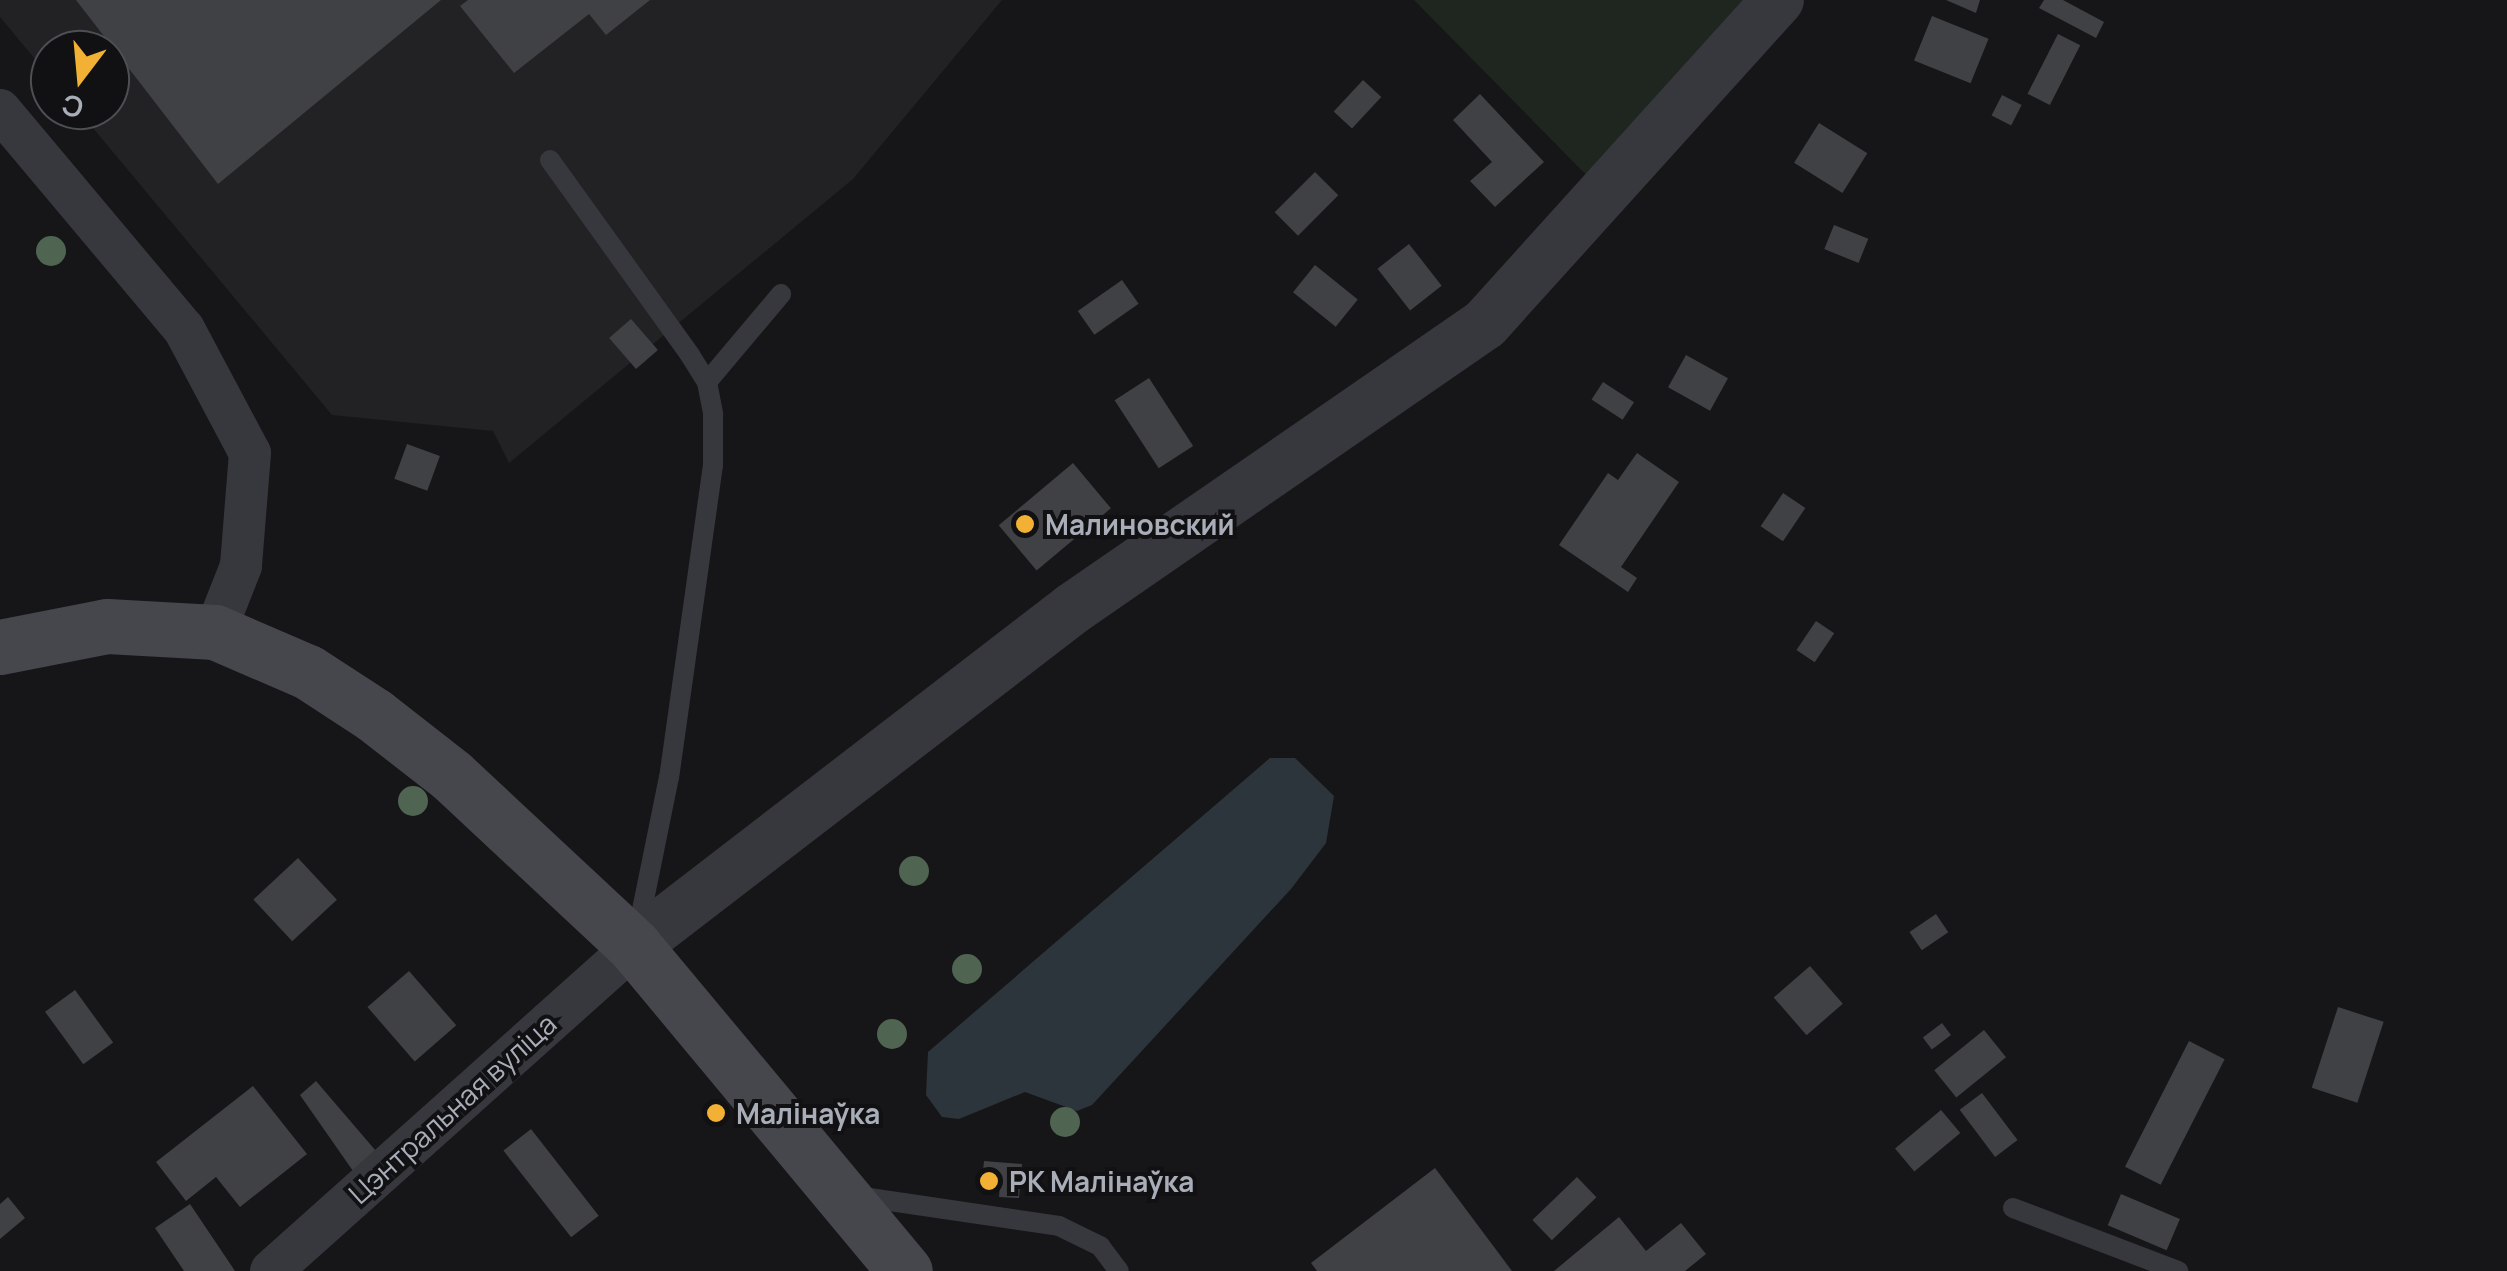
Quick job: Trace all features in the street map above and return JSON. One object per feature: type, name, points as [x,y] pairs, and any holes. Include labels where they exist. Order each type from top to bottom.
[{"type":"main road","points":[[0,647],[107,626],[215,632],[308,672],[374,715],[452,776],[634,946],[846,1195],[905,1271]]},
{"type":"street","points":[[634,946],[1072,608],[1485,324],[1778,0]]},
{"type":"street","points":[[0,110],[184,329],[250,453],[241,566],[215,632]]},
{"type":"street","name":"Цэнтральная вуліца","points":[[271,1271],[634,946]]},
{"type":"lane","points":[[550,160],[707,382],[712,465],[669,776],[634,946]]},
{"type":"lane","points":[[707,382],[781,294]]},
{"type":"lane","points":[[846,1195],[1059,1226],[1100,1246],[1120,1271]]},
{"type":"lane","points":[[2013,1208],[2178,1271]]},
{"type":"shaded area","points":[[0,0],[1002,0],[853,179],[509,463],[493,431],[332,415],[95,130],[130,130],[130,30],[30,30],[30,53],[0,17]]},
{"type":"shaded area","points":[[1414,0],[1750,0],[1595,184]]},
{"type":"shaded area","points":[[1270,758],[1295,758],[1334,796],[1326,843],[1291,889],[1092,1105],[1077,1111],[1025,1092],[959,1119],[942,1117],[926,1095],[928,1052]]},
{"type":"building","points":[[76,0],[441,0],[218,184],[130,70],[130,30],[99,30]]},
{"type":"building","points":[[468,0],[650,0],[606,35],[589,14],[514,73],[460,6]]},
{"type":"building","points":[[1946,0],[1980,0],[1976,13]]},
{"type":"building","points":[[2044,0],[2063,0],[2104,22],[2096,38],[2039,8]]},
{"type":"building","points":[[1932,16],[1989,39],[1971,83],[1914,61]]},
{"type":"building","points":[[2058,34],[2080,45],[2050,105],[2028,94]]},
{"type":"building","points":[[1363,80],[1381,97],[1352,128],[1334,111]]},
{"type":"building","points":[[1480,94],[1544,162],[1495,207],[1470,181],[1492,162],[1453,120]]},
{"type":"building","points":[[2002,95],[2022,105],[2011,125],[1992,115]]},
{"type":"building","points":[[1819,123],[1867,153],[1842,193],[1794,163]]},
{"type":"building","points":[[1315,172],[1338,195],[1298,236],[1275,212]]},
{"type":"building","points":[[1834,225],[1868,239],[1859,263],[1824,249]]},
{"type":"building","points":[[1409,244],[1442,286],[1410,310],[1377,269]]},
{"type":"building","points":[[1315,265],[1358,300],[1336,327],[1293,292]]},
{"type":"building","points":[[1122,280],[1139,304],[1094,335],[1078,311]]},
{"type":"building","points":[[631,319],[658,350],[636,369],[609,338]]},
{"type":"building","points":[[1686,355],[1728,378],[1710,411],[1668,387]]},
{"type":"building","points":[[1149,378],[1193,446],[1159,468],[1115,400]]},
{"type":"building","points":[[1603,382],[1634,402],[1623,420],[1592,400]]},
{"type":"building","points":[[407,444],[440,456],[427,491],[394,479]]},
{"type":"building","points":[[1637,453],[1679,482],[1621,567],[1637,578],[1628,592],[1559,545],[1608,473],[1618,480]]},
{"type":"building","points":[[1073,463],[1111,508],[1037,571],[999,525]]},
{"type":"building","points":[[1783,493],[1805,508],[1783,541],[1761,526]]},
{"type":"building","points":[[1816,621],[1834,633],[1815,662],[1796,650]]},
{"type":"building","points":[[298,858],[337,900],[292,941],[253,900]]},
{"type":"building","points":[[1936,914],[1948,932],[1922,950],[1909,932]]},
{"type":"building","points":[[1810,966],[1843,1004],[1807,1035],[1774,997]]},
{"type":"building","points":[[409,971],[456,1025],[415,1061],[367,1007]]},
{"type":"building","points":[[75,990],[113,1043],[83,1064],[45,1012]]},
{"type":"building","points":[[2338,1007],[2384,1022],[2357,1103],[2312,1088]]},
{"type":"building","points":[[1942,1023],[1951,1035],[1932,1049],[1923,1037]]},
{"type":"building","points":[[1984,1030],[2006,1057],[1956,1097],[1934,1070]]},
{"type":"building","points":[[2189,1041],[2225,1059],[2161,1185],[2125,1167]]},
{"type":"building","points":[[316,1081],[376,1151],[353,1171],[300,1095]]},
{"type":"building","points":[[253,1086],[307,1154],[240,1207],[216,1177],[186,1201],[156,1162]]},
{"type":"building","points":[[1982,1093],[2018,1140],[1995,1157],[1960,1110]]},
{"type":"building","points":[[1941,1110],[1960,1133],[1914,1172],[1895,1149]]},
{"type":"building","points":[[531,1129],[599,1216],[571,1237],[503,1151]]},
{"type":"building","points":[[984,1161],[1022,1164],[1019,1198],[999,1197],[1000,1184],[982,1182]]},
{"type":"building","points":[[1435,1168],[1512,1271],[1317,1271],[1311,1263]]},
{"type":"building","points":[[1577,1177],[1596,1197],[1552,1240],[1532,1220]]},
{"type":"building","points":[[2121,1194],[2180,1219],[2167,1250],[2108,1225]]},
{"type":"building","points":[[8,1197],[25,1218],[0,1239],[0,1204]]},
{"type":"building","points":[[190,1204],[235,1271],[184,1271],[155,1228]]},
{"type":"building","points":[[1619,1217],[1646,1251],[1681,1223],[1706,1254],[1685,1271],[1554,1271]]},
{"type":"place","name":"Малиновский","points":[[1025,524]]},
{"type":"place","name":"Малінаўка","points":[[716,1113]]},
{"type":"place","name":"РК Малінаўка","points":[[989,1181]]}]
